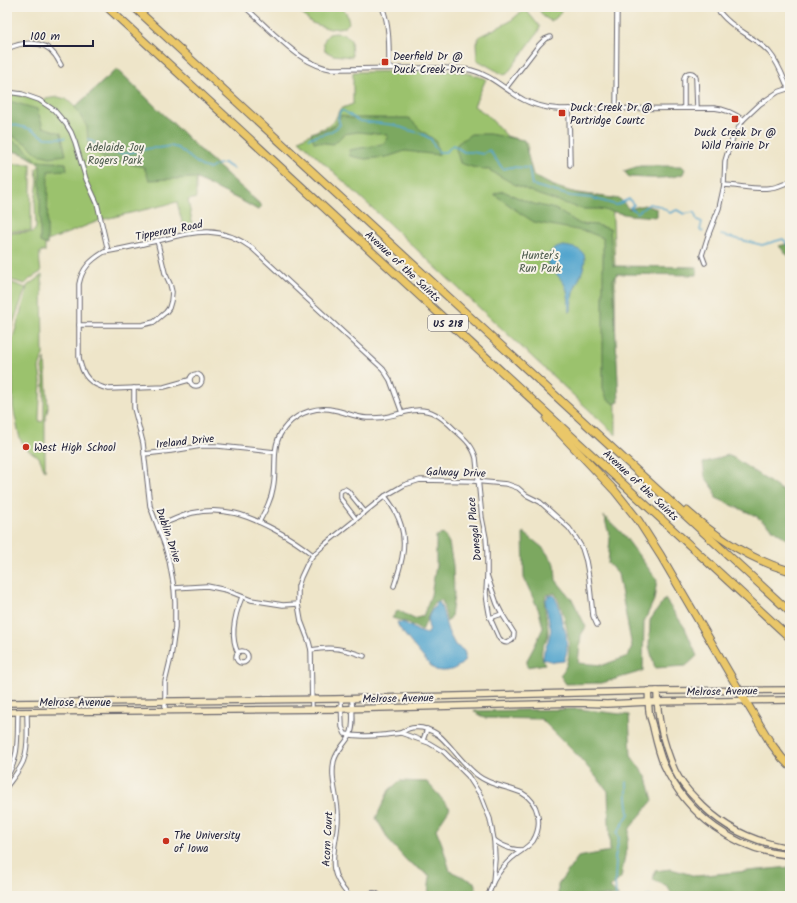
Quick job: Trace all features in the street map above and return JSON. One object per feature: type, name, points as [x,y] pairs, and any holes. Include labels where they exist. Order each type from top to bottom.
[{"type":"highway","name":"Avenue of the Saints","points":[[107,7],[790,638]]},
{"type":"highway","name":"Avenue of the Saints","points":[[134,7],[790,612]]},
{"type":"highway","points":[[511,381],[615,491],[638,520],[661,556],[770,742],[790,766]]},
{"type":"highway","points":[[568,408],[690,514],[713,532],[746,553],[790,571]]},
{"type":"main road","name":"Melrose Avenue","points":[[7,703],[352,699],[648,691],[790,690]]},
{"type":"main road","points":[[648,691],[649,710],[664,764],[686,800],[701,816],[730,837],[748,846],[767,852],[790,855]]},
{"type":"main road","points":[[657,691],[657,709],[663,737],[675,771],[694,798],[722,823],[744,835],[762,842],[790,848]]},
{"type":"main road","name":"Melrose Avenue","points":[[7,712],[352,709],[578,703],[607,704],[790,700]]},
{"type":"street","points":[[245,7],[294,52],[316,65],[330,69],[451,68],[471,70],[490,78],[522,99],[533,104],[551,108],[721,109],[729,111],[743,120]]},
{"type":"street","points":[[383,7],[388,26],[389,68]]},
{"type":"street","points":[[616,109],[617,7]]},
{"type":"street","points":[[705,263],[702,255],[719,208],[724,185],[724,172],[728,151],[733,138],[743,120],[760,104],[769,97],[789,88],[776,61],[770,53],[728,22],[716,7]]},
{"type":"street","points":[[506,88],[539,45],[545,39],[550,37]]},
{"type":"street","points":[[7,49],[17,45],[37,44],[55,54],[61,65]]},
{"type":"street","points":[[684,108],[684,78],[685,75],[690,72],[696,75],[696,108]]},
{"type":"street","points":[[7,92],[22,94],[39,100],[54,110],[66,124],[75,142],[86,179],[97,204],[108,251]]},
{"type":"street","points":[[569,109],[570,164]]},
{"type":"street","points":[[724,185],[767,189],[780,186],[790,181]]},
{"type":"street","name":"Tipperary Road","points":[[189,380],[164,387],[109,388],[101,387],[87,378],[80,366],[79,357],[79,284],[82,275],[91,261],[104,252],[189,233],[203,231],[213,232],[238,239],[252,248],[383,369],[390,380],[402,413]]},
{"type":"street","points":[[79,325],[142,325],[154,322],[166,312],[171,302],[172,292],[165,273],[157,240]]},
{"type":"street","name":"Dublin Drive","points":[[134,388],[134,408],[141,433],[150,506],[165,546],[174,588],[175,628],[165,682],[165,711]]},
{"type":"street","name":"Donegal Place","points":[[259,522],[268,505],[273,489],[275,452],[278,441],[283,430],[293,419],[306,412],[329,409],[365,418],[385,417],[415,410],[429,412],[442,418],[467,441],[472,447],[476,458],[486,544],[486,593],[490,618],[501,641],[510,642],[513,639],[514,633],[502,614],[492,592],[487,575]]},
{"type":"street","name":"Ireland Drive","points":[[144,454],[201,446],[218,446],[275,452]]},
{"type":"street","name":"Galway Drive","points":[[312,709],[311,650],[301,621],[298,604],[298,586],[304,569],[313,555],[324,545],[385,496],[404,485],[420,480],[502,483],[513,485],[526,495],[540,502],[569,528],[582,548],[586,560],[593,616],[597,625]]},
{"type":"street","points":[[356,519],[340,498],[339,495],[342,490],[345,489],[348,491],[365,512]]},
{"type":"street","points":[[385,496],[398,515],[404,541],[402,560],[394,586]]},
{"type":"street","points":[[158,526],[192,513],[215,510],[226,511],[259,522],[295,541],[313,555]]},
{"type":"street","points":[[174,588],[199,586],[212,587],[226,590],[251,600],[283,605],[298,604]]},
{"type":"street","points":[[238,653],[235,648],[234,629],[237,610],[242,597]]},
{"type":"street","points":[[490,618],[502,614]]},
{"type":"street","points":[[311,650],[334,648],[350,651],[364,656]]},
{"type":"street","points":[[341,699],[342,727],[345,734],[358,737],[400,733],[409,729],[427,729],[437,733],[443,738],[479,777],[523,794],[532,801],[538,812],[539,818],[538,830],[533,841],[511,858],[493,882]]},
{"type":"street","points":[[350,735],[352,728],[352,699]]},
{"type":"street","points":[[7,776],[12,767],[16,754],[18,712]]},
{"type":"street","points":[[7,786],[17,773],[25,758],[27,712]]},
{"type":"street","points":[[423,740],[427,729]]},
{"type":"street","points":[[400,733],[423,740],[444,752],[466,774],[483,801],[490,819],[494,840],[495,859],[493,882],[488,896]]},
{"type":"street","name":"Acorn Court","points":[[348,896],[341,887],[334,869],[334,854],[338,826],[338,807],[333,768],[337,754],[350,735]]},
{"type":"street","points":[[466,774],[471,769]]},
{"type":"street","points":[[494,840],[506,848],[522,850]]},
{"type":"street","points":[[366,896],[368,894],[376,893],[380,896]]},
{"type":"green space","points":[[294,7],[340,7],[346,12],[349,23],[345,27],[330,29],[312,23]]},
{"type":"green space","points":[[537,7],[564,7],[557,17],[551,21],[544,17]]},
{"type":"green space","points":[[525,9],[540,27],[538,32],[507,74],[504,75],[477,60],[476,43],[480,36],[509,22]]},
{"type":"green space","points":[[329,34],[345,34],[351,40],[352,57],[333,55],[325,51],[324,44],[326,38]]},
{"type":"green space","name":"Adelaide Joy Rogers Park","points":[[117,69],[198,148],[262,206],[258,210],[196,178],[196,198],[188,200],[194,232],[185,234],[177,202],[101,220],[45,242],[40,242],[45,244],[45,252],[40,252],[41,272],[25,284],[7,279],[7,233],[33,232],[36,228],[35,202],[38,180],[36,169],[40,165],[25,155],[7,151],[7,92],[39,100],[58,97],[66,99],[75,107]]},
{"type":"green space","points":[[117,69],[198,148],[262,206],[258,210],[195,178],[149,180],[144,167],[103,158],[88,144],[87,127],[75,107]]},
{"type":"green space","name":"Hunter's Run Park","points":[[454,71],[471,74],[486,79],[474,106],[486,114],[507,136],[528,143],[526,174],[566,191],[612,198],[615,269],[616,435],[299,140],[330,125],[335,120],[340,109],[353,104],[353,72]]},
{"type":"green space","points":[[7,102],[13,102],[37,109],[43,127],[61,133],[66,155],[50,157],[38,154],[27,144],[7,133]]},
{"type":"green space","points":[[341,115],[351,118],[409,118],[421,130],[436,141],[439,155],[405,151],[387,157],[365,159],[350,156],[349,150],[385,143],[388,135],[358,132],[344,134],[334,144],[314,142],[311,133],[329,129],[336,124]]},
{"type":"green space","points":[[471,134],[489,134],[524,140],[533,175],[553,186],[579,194],[620,199],[629,209],[644,205],[657,209],[657,217],[629,215],[599,209],[582,209],[539,195],[514,184],[489,170],[460,163],[456,149],[457,144]]},
{"type":"green space","points":[[7,139],[21,145],[38,161],[66,163],[67,170],[48,171],[47,245],[40,242],[40,165],[25,155],[7,151]]},
{"type":"green space","points":[[7,164],[31,164],[31,231],[7,231]]},
{"type":"green space","points":[[639,166],[682,166],[685,169],[683,174],[677,176],[657,178],[629,177],[624,171]]},
{"type":"green space","points":[[503,191],[530,203],[555,209],[580,224],[596,225],[610,229],[613,266],[697,267],[697,275],[617,274],[613,279],[619,402],[614,404],[607,399],[603,388],[603,238],[588,232],[534,222],[494,194]]},
{"type":"green space","points":[[790,243],[790,258],[779,246]]},
{"type":"green space","points":[[42,275],[43,356],[39,368],[41,381],[39,421],[42,422],[44,419],[44,380],[42,368],[45,359],[48,408],[45,422],[45,471],[39,457],[28,450],[20,439],[13,407],[13,381],[10,348],[27,286]]},
{"type":"green space","points":[[7,281],[26,288],[7,340]]},
{"type":"green space","points":[[727,455],[734,458],[790,496],[790,541],[756,516],[716,498],[714,489],[705,477],[703,463]]},
{"type":"green space","points":[[604,516],[623,534],[657,580],[654,600],[644,622],[643,671],[602,683],[566,684],[560,675],[563,672],[568,660],[569,641],[565,620],[555,593],[546,595],[545,600],[548,635],[542,650],[542,654],[545,664],[527,667],[527,660],[543,628],[539,611],[524,578],[523,532],[543,548],[555,564],[556,580],[573,601],[586,627],[581,635],[578,663],[603,665],[628,656],[632,647],[618,574],[608,563],[610,538]]},
{"type":"green space","points":[[444,534],[449,543],[453,565],[454,595],[451,617],[447,622],[442,600],[434,602],[422,631],[409,623],[392,618],[398,610],[414,619],[423,616],[431,595],[436,566],[436,536]]},
{"type":"green space","points":[[665,599],[685,628],[697,656],[686,666],[655,668],[649,646],[650,620]]},
{"type":"green space","points":[[579,709],[629,715],[631,756],[647,778],[653,800],[630,828],[621,878],[610,888],[619,896],[558,896],[558,885],[578,857],[610,851],[608,791],[579,757],[541,719],[484,718],[474,711]]},
{"type":"green space","points":[[400,781],[427,782],[450,808],[436,829],[450,871],[474,882],[478,896],[429,896],[430,876],[407,861],[390,842],[376,818],[389,790]]},
{"type":"green space","points":[[790,867],[790,896],[673,896],[667,886],[653,880],[655,871],[671,869],[696,876]]},
{"type":"water","points":[[564,246],[582,252],[585,260],[582,272],[573,293],[571,311],[569,313],[566,288],[551,268],[548,259],[551,251]]},
{"type":"water","points":[[554,595],[559,606],[566,633],[567,651],[564,661],[554,662],[543,659],[551,630],[545,602],[548,596]]},
{"type":"water","points":[[439,601],[446,626],[455,645],[465,653],[465,659],[462,664],[447,671],[436,670],[423,658],[397,622],[405,623],[418,631],[427,634],[430,630],[428,620],[431,611]]},
{"type":"waterway","points":[[309,138],[337,128],[340,125],[338,118],[340,111],[344,111],[359,121],[395,125],[420,133],[431,139],[439,152],[445,152],[453,145],[464,152],[483,154],[489,150],[503,169],[511,167],[529,168],[532,185],[571,196],[592,198],[616,205],[629,199],[634,205],[630,207],[637,213],[649,204],[660,206],[670,213],[677,210],[684,214],[694,212],[697,220],[702,222],[700,230],[703,231]]},
{"type":"waterway","points":[[7,123],[30,129],[46,138],[65,138]]},
{"type":"waterway","points":[[88,139],[109,152],[124,154],[151,148],[170,146],[178,148],[201,166],[210,169],[216,165],[224,163],[234,169]]},
{"type":"waterway","points":[[721,235],[762,245],[783,239],[790,247]]},
{"type":"waterway","points":[[616,896],[615,858],[619,838],[617,833],[629,814],[627,782]]},
{"type":"waterway","points":[[647,896],[651,896]]},
{"type":"place","name":"Deerfield Dr @ Duck Creek Drc","points":[[385,62]]},
{"type":"place","name":"Duck Creek Dr @ Partridge Courtc","points":[[562,113]]},
{"type":"place","name":"Duck Creek Dr @ Wild Prairie Dr","points":[[735,119]]},
{"type":"place","name":"West High School","points":[[26,447]]},
{"type":"place","name":"The University of Iowa","points":[[166,841]]}]
